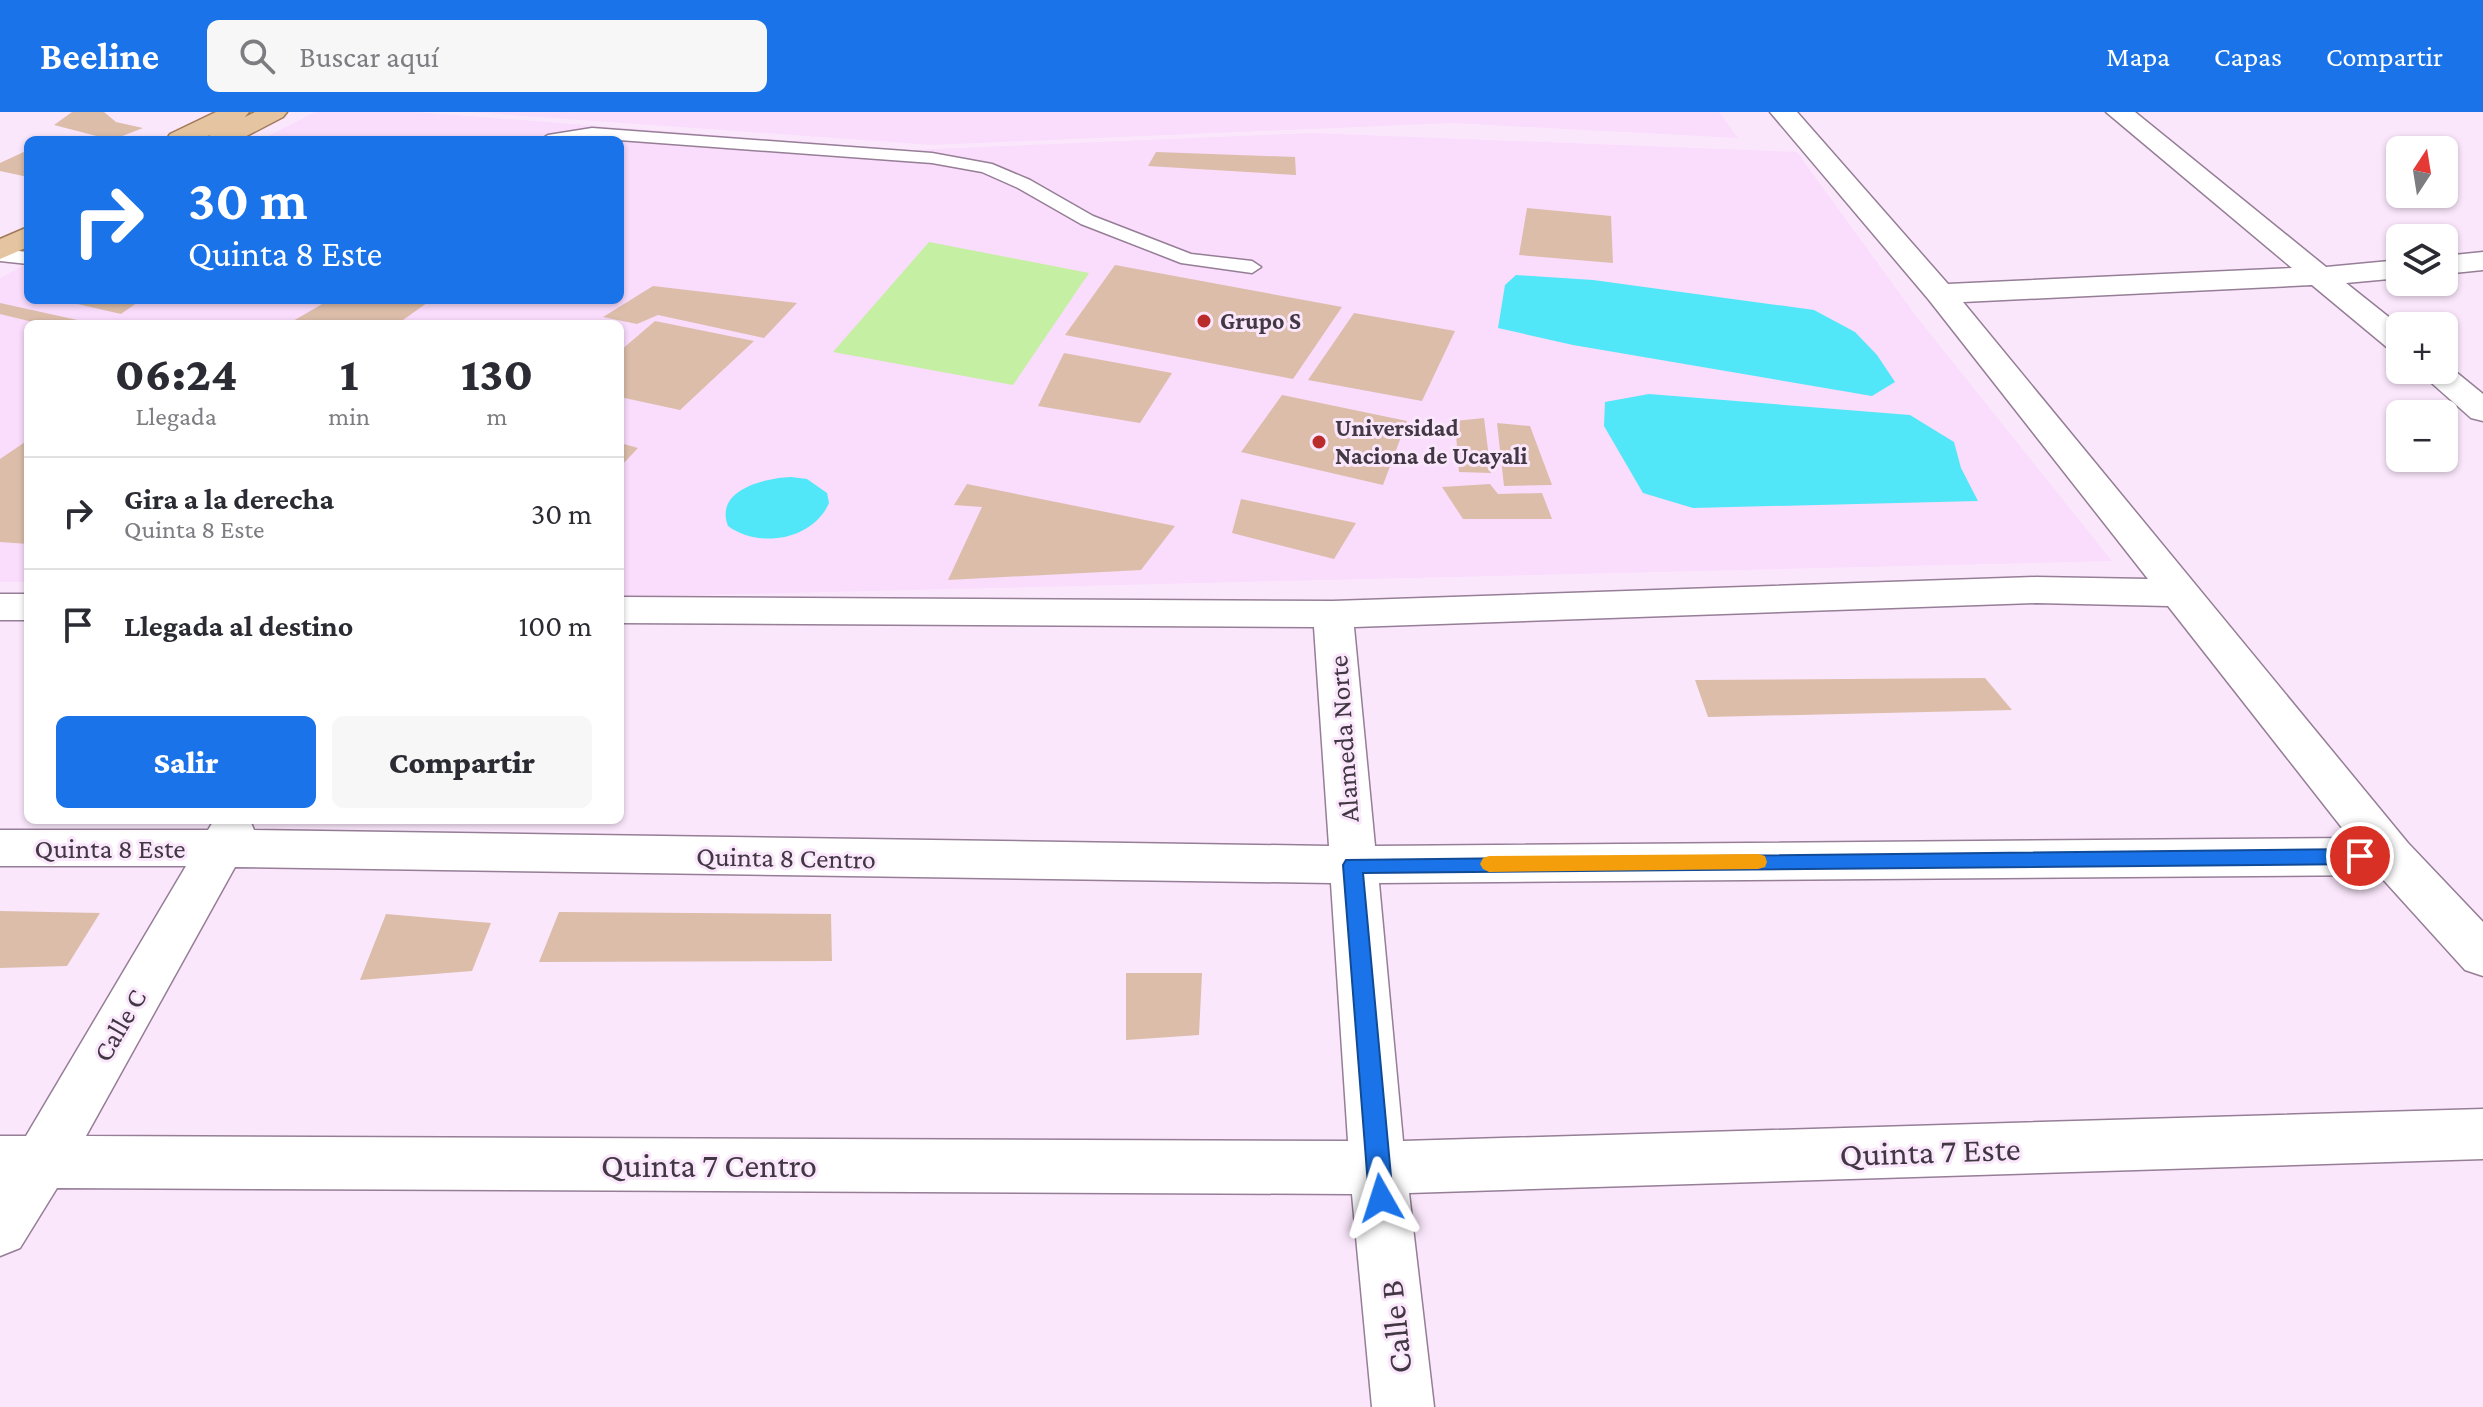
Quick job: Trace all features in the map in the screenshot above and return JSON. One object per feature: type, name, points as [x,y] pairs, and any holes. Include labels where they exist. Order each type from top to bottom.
[{"type":"main road","points":[[187,136],[236,112]]},
{"type":"main road","points":[[227,136],[274,112]]},
{"type":"main road","points":[[0,229],[24,217]]},
{"type":"main road","points":[[0,253],[24,238]]},
{"type":"street","points":[[1783,112],[1940,294],[2391,856],[2483,955]]},
{"type":"street","points":[[2119,112],[2386,330]]},
{"type":"street","points":[[2458,264],[2483,261]]},
{"type":"street","points":[[1940,294],[2386,270]]},
{"type":"street","points":[[2450,384],[2483,411]]},
{"type":"street","points":[[624,610],[1333,614],[2036,590],[2183,593]]},
{"type":"street","points":[[0,607],[24,607]]},
{"type":"street","name":"Alameda Norte","points":[[1333,614],[1353,865]]},
{"type":"street","name":"Quinta 8 Centro","points":[[228,834],[1353,865]]},
{"type":"street","name":"Quinta 8 Este","points":[[0,848],[228,834]]},
{"type":"street","name":"Calle C","points":[[0,1228],[21,1162],[228,834]]},
{"type":"street","points":[[1353,865],[2391,856]]},
{"type":"street","name":"Calle B","points":[[1353,865],[1378,1168],[1403,1407]]},
{"type":"street","name":"Quinta 7 Este","points":[[1378,1168],[2483,1134]]},
{"type":"street","name":"Quinta 7 Centro","points":[[21,1162],[1378,1168]]},
{"type":"lane","points":[[573,136],[592,133],[932,158],[986,168],[1024,184],[1087,220],[1188,259],[1252,267]]},
{"type":"lane","points":[[0,253],[24,257]]},
{"type":"shaded area","name":"Universidad Naciona de Ucayali","points":[[315,112],[415,112],[912,150],[1311,133],[1797,152],[1916,316],[2112,561],[624,597],[624,320],[24,320],[24,582],[0,582],[0,278],[24,265],[24,304],[624,304],[624,136],[269,136]]},
{"type":"shaded area","points":[[470,112],[1719,112],[1738,138],[1452,123],[932,145]]},
{"type":"green space","points":[[929,242],[1089,273],[1013,385],[833,352]]},
{"type":"water","points":[[1516,275],[1593,280],[1814,310],[1855,332],[1877,355],[1895,382],[1872,396],[1573,345],[1498,328],[1505,285]]},
{"type":"water","points":[[1649,394],[1910,415],[1954,442],[1961,468],[1978,501],[1693,508],[1643,493],[1604,426],[1605,402]]},
{"type":"water","points":[[791,477],[807,479],[827,493],[829,503],[811,525],[798,533],[769,539],[741,533],[728,526],[728,503],[744,488]]},
{"type":"building","points":[[72,112],[104,112],[116,122],[143,128],[122,136],[97,136],[54,125]]},
{"type":"building","points":[[24,152],[24,176],[0,171],[0,163]]},
{"type":"building","points":[[1156,152],[1295,157],[1296,175],[1148,166]]},
{"type":"building","points":[[1527,208],[1611,216],[1613,263],[1519,255]]},
{"type":"building","name":"Grupo S","points":[[1115,265],[1342,307],[1293,379],[1065,335]]},
{"type":"building","points":[[653,286],[797,303],[764,338],[658,315],[637,324],[603,317]]},
{"type":"building","points":[[0,303],[77,320],[25,320],[0,314]]},
{"type":"building","points":[[77,304],[135,304],[121,314]]},
{"type":"building","points":[[322,304],[425,304],[403,320],[295,320]]},
{"type":"building","points":[[1354,313],[1455,331],[1422,401],[1308,380]]},
{"type":"building","points":[[655,321],[754,341],[680,410],[624,398],[624,348]]},
{"type":"building","points":[[1064,353],[1172,373],[1140,423],[1038,406]]},
{"type":"building","points":[[1282,395],[1407,421],[1383,485],[1241,452]]},
{"type":"building","points":[[1484,418],[1491,473],[1459,472],[1455,421]]},
{"type":"building","points":[[1497,423],[1530,426],[1552,485],[1504,486]]},
{"type":"building","points":[[24,443],[24,544],[0,542],[0,459]]},
{"type":"building","points":[[624,444],[638,448],[624,463]]},
{"type":"building","points":[[967,484],[1175,526],[1141,570],[948,580],[982,507],[954,505]]},
{"type":"building","points":[[1490,484],[1498,494],[1542,493],[1552,519],[1463,519],[1442,487]]},
{"type":"building","points":[[1241,499],[1356,523],[1334,559],[1232,533]]},
{"type":"building","points":[[1985,678],[2012,710],[1708,717],[1695,680]]},
{"type":"building","points":[[0,911],[100,913],[67,966],[0,968]]},
{"type":"building","points":[[559,912],[831,914],[832,961],[539,962]]},
{"type":"building","points":[[386,914],[491,923],[472,971],[360,980]]},
{"type":"building","points":[[1126,973],[1202,973],[1199,1035],[1126,1040]]},
{"type":"slow traffic","points":[[1489,864],[1758,862]]},
{"type":"place","name":"Grupo S","points":[[1204,321]]},
{"type":"place","name":"Universidad Naciona de Ucayali","points":[[1319,442]]},
{"type":"route","points":[[1381,1198],[1353,865],[2360,856]]}]
